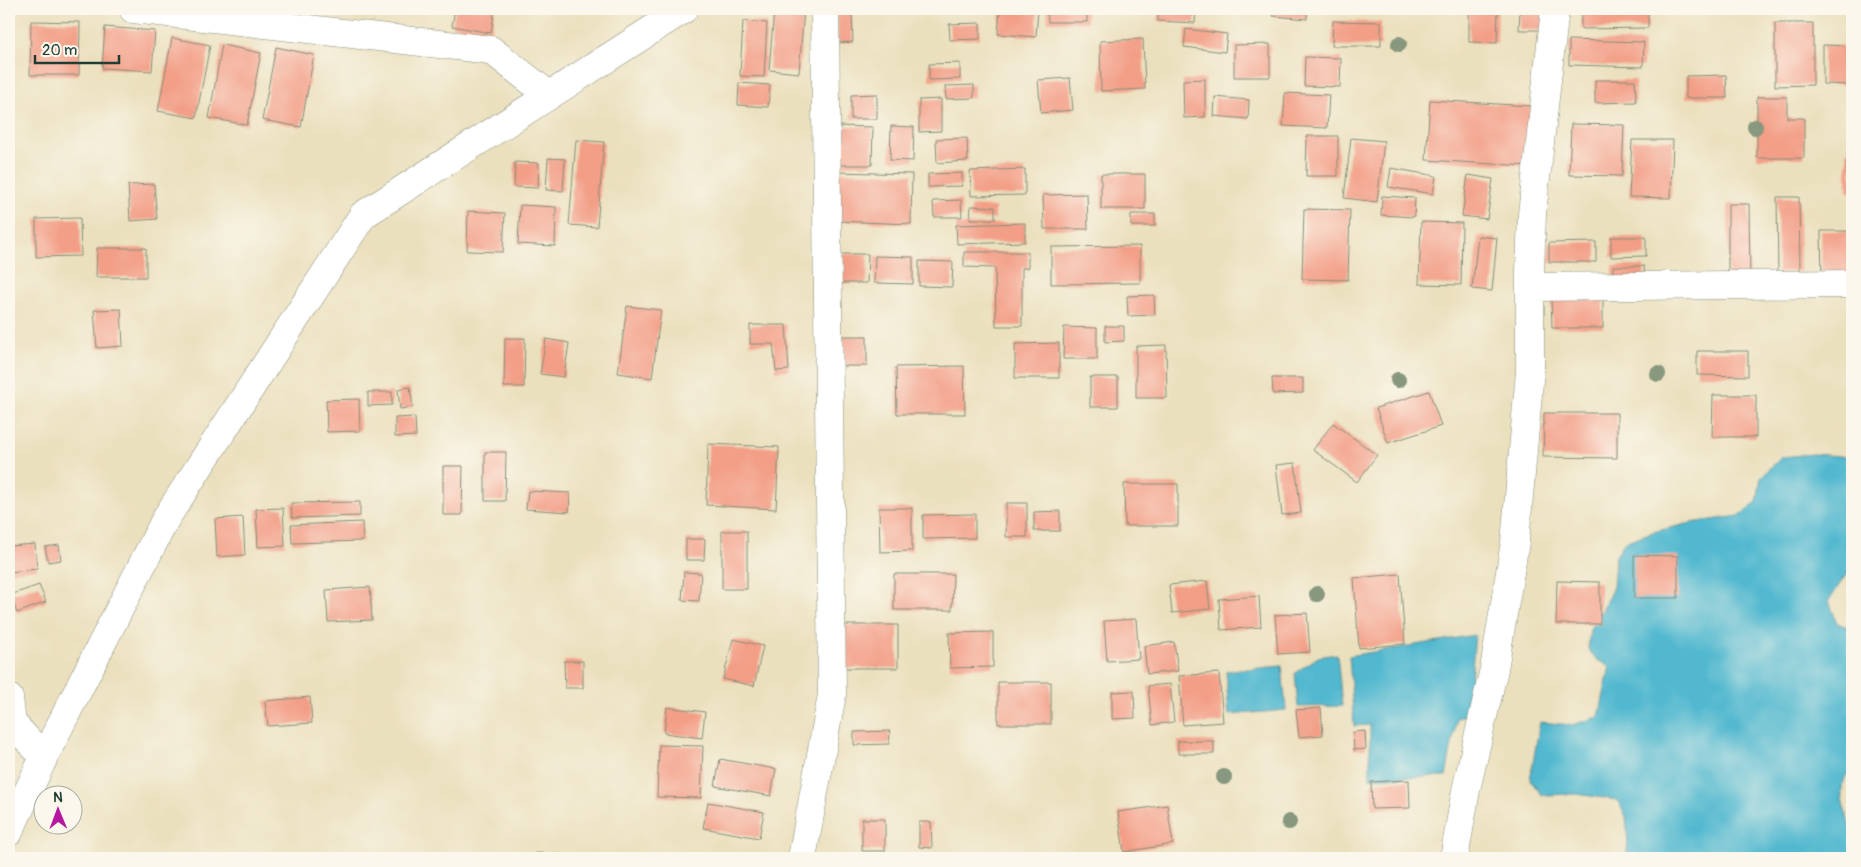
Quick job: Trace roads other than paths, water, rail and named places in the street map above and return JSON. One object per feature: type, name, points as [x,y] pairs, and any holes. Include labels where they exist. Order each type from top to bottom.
[{"type":"street","points":[[132,9],[491,50],[549,95]]},
{"type":"street","points":[[9,832],[44,757],[166,518],[363,215],[684,9]]},
{"type":"street","points":[[802,858],[832,695],[825,9]]},
{"type":"street","points":[[1454,858],[1466,790],[1494,669],[1515,542],[1530,371],[1532,214],[1555,9]]},
{"type":"street","points":[[1530,287],[1852,284]]},
{"type":"street","points":[[9,698],[12,723],[44,757]]},
{"type":"water","points":[[1813,454],[1852,457],[1852,571],[1845,576],[1829,601],[1837,623],[1852,629],[1852,769],[1846,776],[1842,792],[1853,838],[1852,858],[1626,858],[1628,844],[1626,816],[1617,800],[1577,794],[1542,795],[1530,780],[1540,722],[1572,725],[1599,717],[1610,666],[1597,660],[1588,649],[1590,629],[1603,609],[1613,587],[1615,558],[1624,542],[1653,532],[1691,523],[1739,516],[1757,502],[1761,477],[1782,457]]},
{"type":"water","points":[[1475,635],[1468,714],[1457,718],[1446,776],[1370,778],[1370,725],[1354,726],[1349,656]]},
{"type":"water","points":[[1337,654],[1342,706],[1298,707],[1295,673],[1318,657]]},
{"type":"water","points":[[1282,666],[1286,710],[1229,715],[1226,671]]}]
